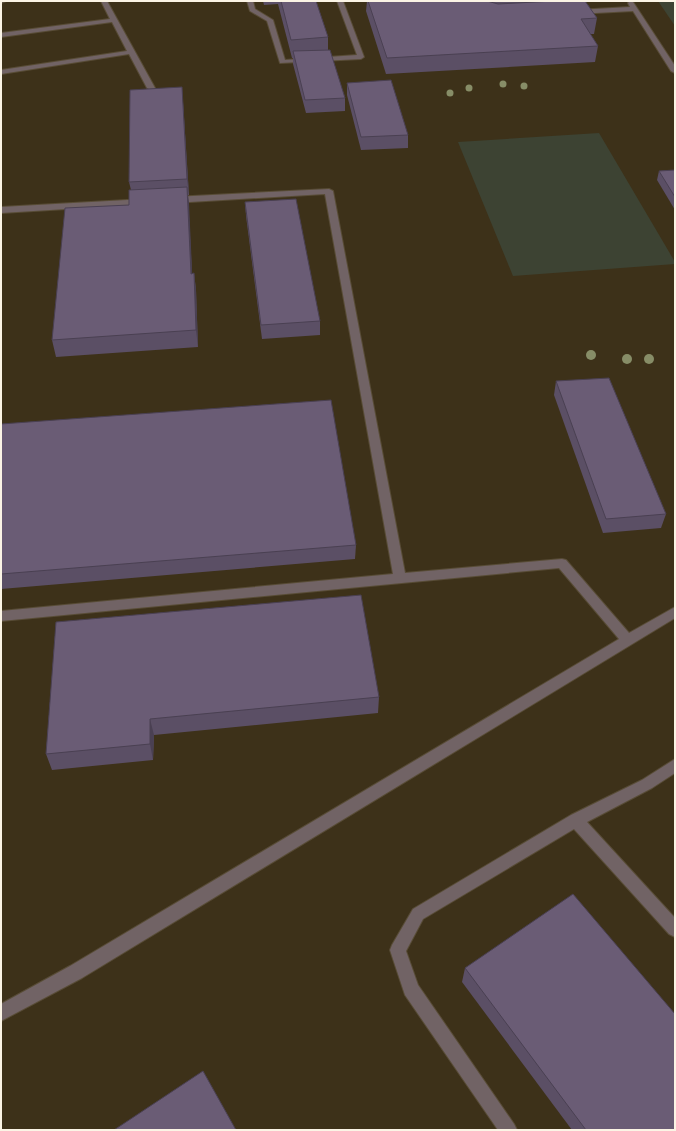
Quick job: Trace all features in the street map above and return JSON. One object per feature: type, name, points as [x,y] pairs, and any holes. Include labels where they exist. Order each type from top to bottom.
[{"type":"street","points":[[104,1],[151,88]]},
{"type":"street","points":[[250,1],[252,10],[270,20],[282,62],[361,57],[340,1]]},
{"type":"street","points":[[630,1],[646,28],[675,70]]},
{"type":"street","points":[[565,12],[635,9]]},
{"type":"street","points":[[1,36],[114,20]]},
{"type":"street","points":[[1,72],[132,52]]},
{"type":"street","points":[[1,210],[329,191],[400,578]]},
{"type":"street","points":[[1,616],[562,563],[628,641]]},
{"type":"street","points":[[1,1013],[76,972],[675,612]]},
{"type":"street","points":[[508,1130],[411,989],[398,950],[418,914],[576,820],[647,784],[675,765]]},
{"type":"street","points":[[576,820],[675,929]]},
{"type":"green space","points":[[658,1],[675,1],[675,26]]},
{"type":"green space","points":[[599,133],[675,264],[513,276],[458,142]]},
{"type":"building","points":[[281,1],[316,1],[328,37],[291,40]]},
{"type":"building","points":[[368,1],[487,1],[498,4],[585,1],[597,18],[581,19],[598,46],[387,58]]},
{"type":"building","points":[[330,50],[345,98],[305,100],[293,51]]},
{"type":"building","points":[[391,80],[408,135],[361,137],[347,83]]},
{"type":"building","points":[[182,87],[187,179],[129,182],[130,90]]},
{"type":"building","points":[[675,170],[675,197],[659,171]]},
{"type":"building","points":[[187,187],[191,274],[194,273],[196,330],[52,340],[65,208],[129,205],[129,190]]},
{"type":"building","points":[[296,199],[320,321],[261,325],[245,202]]},
{"type":"building","points":[[609,378],[666,514],[606,519],[556,381]]},
{"type":"building","points":[[331,400],[356,545],[1,574],[1,424]]},
{"type":"building","points":[[361,595],[379,697],[150,719],[150,744],[46,754],[56,622]]},
{"type":"building","points":[[573,894],[675,1014],[675,1130],[586,1130],[465,968]]},
{"type":"building","points":[[203,1071],[236,1130],[114,1130]]}]
